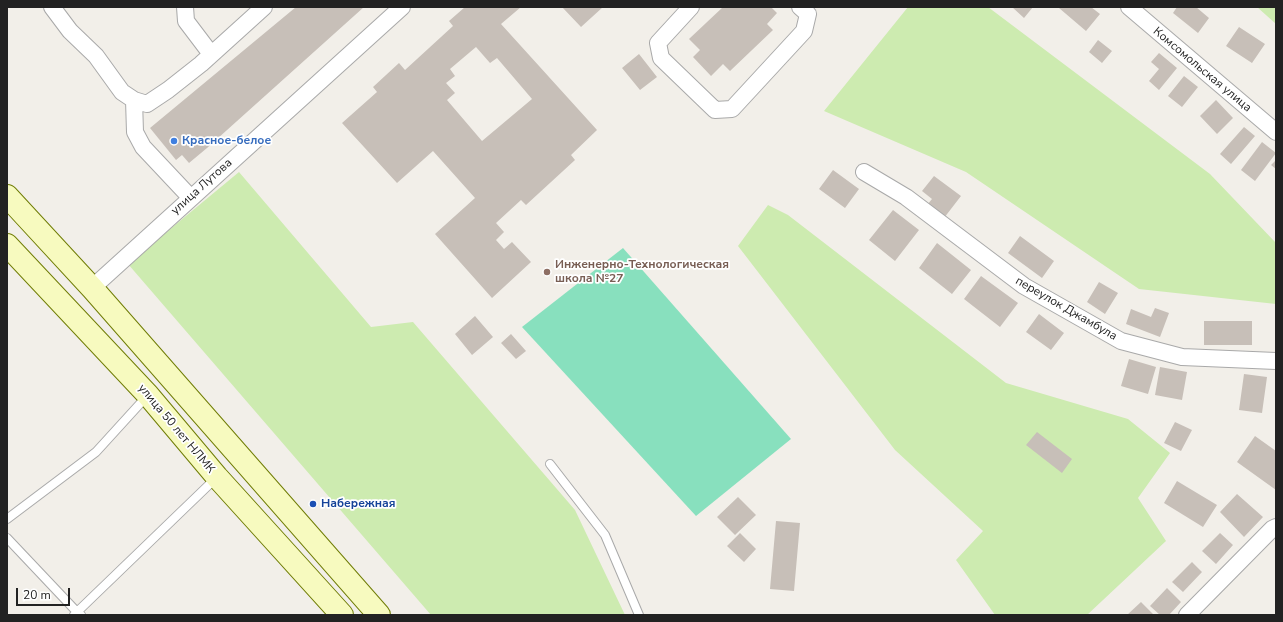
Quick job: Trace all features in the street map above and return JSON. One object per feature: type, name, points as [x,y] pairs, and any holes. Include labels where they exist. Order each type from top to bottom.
[{"type":"main road","points":[[7,196],[92,288],[239,456],[296,518],[379,615]]},
{"type":"main road","name":"улица 50 лет НЛМК","points":[[7,245],[148,395],[217,477],[342,615]]},
{"type":"street","points":[[52,7],[70,31],[96,56],[122,92],[134,100],[147,104],[168,90],[264,7]]},
{"type":"street","points":[[185,7],[186,21],[211,54]]},
{"type":"street","name":"улица Лутова","points":[[92,288],[190,197],[402,7]]},
{"type":"street","points":[[691,7],[658,43],[660,58],[715,110],[732,109],[804,31],[808,14],[800,7]]},
{"type":"street","name":"Комсомольская улица","points":[[1129,7],[1276,132]]},
{"type":"street","points":[[134,100],[135,132],[143,147],[190,197]]},
{"type":"street","name":"переулок Джамбула","points":[[864,172],[906,197],[1024,286],[1122,341],[1182,357],[1276,361]]},
{"type":"street","points":[[1187,615],[1272,529],[1276,527]]},
{"type":"lane","points":[[7,519],[96,452],[148,395]]},
{"type":"lane","points":[[550,464],[605,535],[640,615]]},
{"type":"lane","points":[[7,538],[77,614],[217,477]]},
{"type":"green space","points":[[908,7],[988,7],[1210,174],[1276,243],[1276,304],[1139,289],[966,172],[824,111]]},
{"type":"green space","points":[[1257,7],[1276,7],[1276,24]]},
{"type":"green space","points":[[239,172],[371,327],[413,322],[575,510],[625,615],[431,615],[128,264]]},
{"type":"green space","points":[[768,205],[788,215],[1006,383],[1128,419],[1170,453],[1138,498],[1166,541],[1087,615],[995,615],[956,560],[983,531],[895,450],[738,246]]},
{"type":"green space","points":[[623,248],[791,439],[696,516],[522,327]]},
{"type":"building","points":[[296,7],[364,7],[189,163],[182,155],[176,160],[150,128]]},
{"type":"building","points":[[465,7],[521,7],[501,24],[597,130],[571,155],[575,160],[526,205],[521,200],[496,223],[504,232],[496,240],[504,249],[512,242],[531,262],[492,298],[435,234],[475,198],[433,151],[397,183],[342,123],[377,92],[373,87],[399,63],[405,70],[453,26],[449,21]],"holes":[[[476,47],[490,63],[497,58],[532,99],[482,141],[447,100],[455,93],[446,83],[455,76],[450,69]]]},
{"type":"building","points":[[562,7],[603,7],[581,27]]},
{"type":"building","points":[[723,7],[771,7],[777,13],[767,24],[773,30],[730,71],[723,64],[711,76],[693,57],[700,50],[689,39]]},
{"type":"building","points":[[1012,7],[1033,7],[1024,18]]},
{"type":"building","points":[[1091,7],[1100,14],[1086,31],[1059,8]]},
{"type":"building","points":[[1177,7],[1196,7],[1209,18],[1198,33],[1173,13]]},
{"type":"building","points":[[1239,27],[1265,44],[1252,63],[1226,46]]},
{"type":"building","points":[[1098,40],[1112,51],[1102,63],[1089,52]]},
{"type":"building","points":[[1159,53],[1177,68],[1159,90],[1149,81],[1159,69],[1151,62]]},
{"type":"building","points":[[639,54],[657,77],[640,90],[622,68]]},
{"type":"building","points":[[1184,76],[1198,87],[1182,107],[1168,96]]},
{"type":"building","points":[[1216,100],[1233,118],[1217,134],[1200,116]]},
{"type":"building","points":[[1244,127],[1255,136],[1231,164],[1220,154]]},
{"type":"building","points":[[1262,142],[1276,153],[1255,181],[1241,170]]},
{"type":"building","points":[[1276,160],[1276,169],[1271,165]]},
{"type":"building","points":[[833,170],[859,189],[845,208],[819,189]]},
{"type":"building","points":[[934,176],[961,196],[944,218],[927,205],[932,199],[922,191]]},
{"type":"building","points":[[893,210],[919,230],[895,261],[869,240]]},
{"type":"building","points":[[1020,236],[1054,261],[1042,278],[1008,253]]},
{"type":"building","points":[[937,243],[971,270],[952,294],[919,268]]},
{"type":"building","points":[[981,276],[1018,303],[1000,327],[964,299]]},
{"type":"building","points":[[1099,282],[1118,293],[1105,314],[1087,302]]},
{"type":"building","points":[[1155,308],[1169,313],[1160,337],[1126,324],[1131,309],[1151,317]]},
{"type":"building","points":[[1039,314],[1064,333],[1051,350],[1026,332]]},
{"type":"building","points":[[475,316],[493,337],[472,355],[455,334]]},
{"type":"building","points":[[1204,321],[1252,321],[1252,345],[1204,345]]},
{"type":"building","points":[[511,334],[526,351],[516,359],[501,343]]},
{"type":"building","points":[[1129,359],[1156,367],[1148,394],[1121,386]]},
{"type":"building","points":[[1160,367],[1187,372],[1182,400],[1155,395]]},
{"type":"building","points":[[1244,374],[1267,377],[1262,413],[1239,410]]},
{"type":"building","points":[[1175,422],[1192,430],[1181,451],[1164,443]]},
{"type":"building","points":[[1037,432],[1072,459],[1062,473],[1026,445]]},
{"type":"building","points":[[1255,436],[1276,451],[1276,490],[1237,462]]},
{"type":"building","points":[[1177,481],[1217,505],[1203,527],[1164,503]]},
{"type":"building","points":[[1237,494],[1263,517],[1244,537],[1220,512]]},
{"type":"building","points":[[738,497],[756,515],[735,535],[717,517]]},
{"type":"building","points":[[776,521],[800,523],[794,591],[770,589]]},
{"type":"building","points":[[740,533],[756,549],[744,562],[727,546]]},
{"type":"building","points":[[1220,533],[1233,545],[1216,564],[1202,551]]},
{"type":"building","points":[[1192,562],[1202,572],[1183,592],[1172,582]]},
{"type":"building","points":[[1167,588],[1181,602],[1169,615],[1160,615],[1150,606]]},
{"type":"building","points":[[1141,602],[1154,615],[1127,615]]},
{"type":"place","name":"Красное-белое","points":[[174,141]]},
{"type":"place","name":"Инженерно-Технологическая школа №27","points":[[547,272]]},
{"type":"place","name":"Набережная","points":[[313,504]]}]
